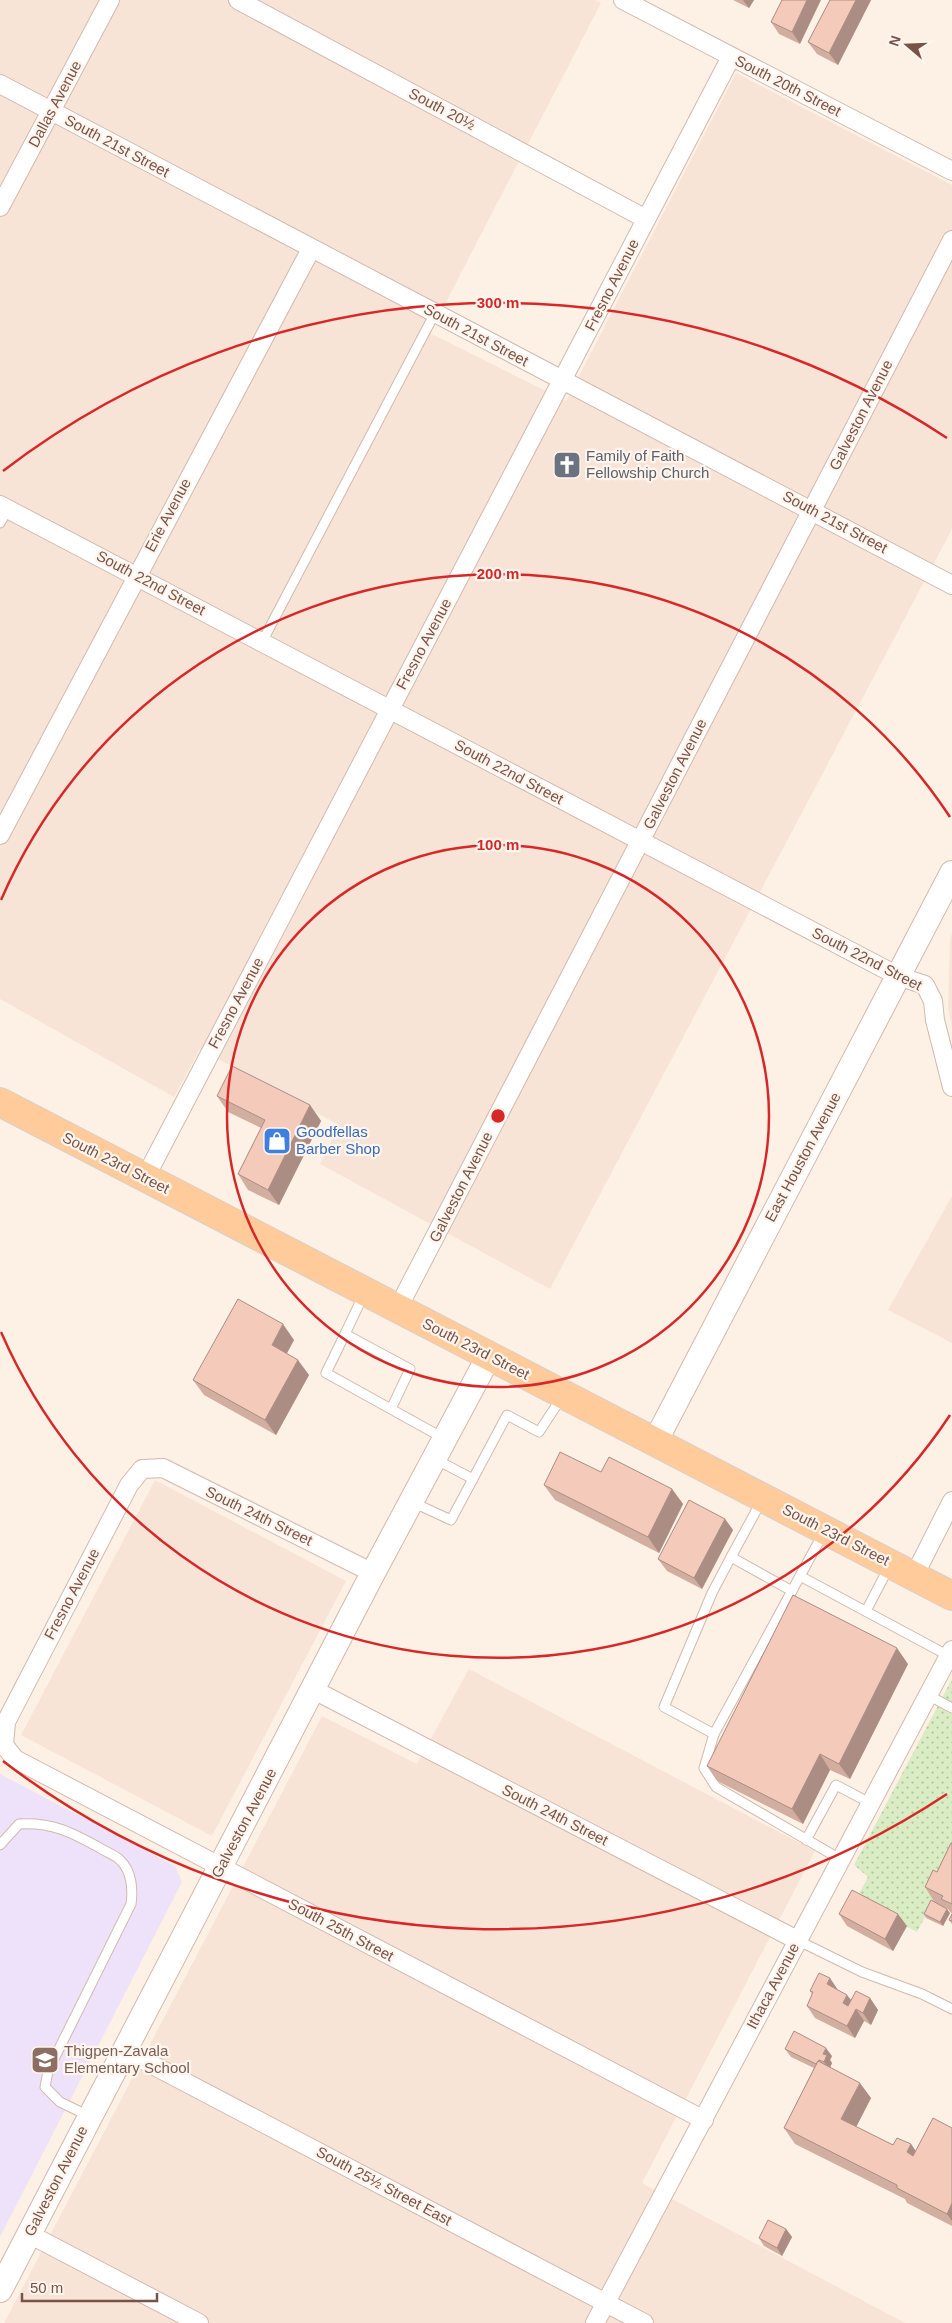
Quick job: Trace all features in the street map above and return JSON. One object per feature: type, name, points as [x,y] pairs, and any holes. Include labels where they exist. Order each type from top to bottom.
[{"type":"main road","name":"South 23rd Street","points":[[0,1102],[952,1596]]},
{"type":"street","name":"Dallas Avenue","points":[[0,207],[110,0]]},
{"type":"street","name":"South 20½","points":[[238,0],[646,218]]},
{"type":"street","name":"South 20th Street","points":[[624,0],[952,172]]},
{"type":"street","name":"Fresno Avenue","points":[[145,1178],[731,57]]},
{"type":"street","name":"South 21st Street","points":[[0,84],[310,249],[812,510],[952,585]]},
{"type":"street","name":"Galveston Avenue","points":[[398,1308],[952,240]]},
{"type":"street","name":"Erie Avenue","points":[[0,835],[310,249]]},
{"type":"street","name":"South 22nd Street","points":[[3,512],[136,575],[389,710],[898,976],[925,985],[933,1002],[935,1020],[952,1087]]},
{"type":"street","name":"East Houston Avenue","points":[[655,1442],[952,874]]},
{"type":"street","name":"Galveston Avenue","points":[[0,2290],[314,1690],[373,1573],[490,1356]]},
{"type":"street","name":"Fresno Avenue","points":[[6,1722],[129,1485],[142,1468]]},
{"type":"street","name":"South 24th Street","points":[[142,1468],[163,1468],[373,1573]]},
{"type":"street","points":[[903,1570],[952,1501]]},
{"type":"street","name":"Ithaca Avenue","points":[[595,2323],[950,1653]]},
{"type":"street","name":"South 24th Street","points":[[314,1690],[797,1940]]},
{"type":"street","name":"South 25th Street","points":[[6,1722],[4,1745],[15,1759],[704,2120]]},
{"type":"street","name":"South 25½ Street East","points":[[124,2050],[644,2323]]},
{"type":"street","points":[[29,2234],[199,2323]]},
{"type":"lane","points":[[262,642],[435,313]]},
{"type":"lane","points":[[365,1292],[326,1373],[391,1409],[473,1479]]},
{"type":"lane","points":[[344,1334],[410,1370],[391,1409]]},
{"type":"lane","points":[[412,1501],[451,1520],[506,1415],[539,1432],[564,1394]]},
{"type":"lane","points":[[714,1734],[664,1707],[712,1593],[763,1498]]},
{"type":"lane","points":[[825,1529],[714,1734],[704,1768],[716,1787],[840,1859]]},
{"type":"lane","points":[[731,1557],[792,1592]]},
{"type":"lane","points":[[866,1611],[903,1570]]},
{"type":"lane","points":[[800,1576],[950,1653]]},
{"type":"lane","points":[[928,1695],[952,1708]]},
{"type":"lane","points":[[806,1840],[836,1785],[870,1803]]},
{"type":"lane","points":[[0,1845],[19,1824],[39,1823],[73,1833],[121,1860],[133,1885],[131,1904],[48,2071],[44,2087],[60,2102],[90,2116]]},
{"type":"lane","points":[[797,1940],[862,1972],[922,1994],[952,2009]]},
{"type":"shaded area","points":[[0,0],[595,0],[601,3],[430,333],[566,401],[736,73],[952,185],[952,529],[550,1289],[320,1164],[339,1125],[200,1049],[174,1097],[0,999]]},
{"type":"shaded area","points":[[952,933],[952,1028],[948,1007],[950,940]]},
{"type":"shaded area","points":[[952,1196],[952,1343],[888,1310]]},
{"type":"shaded area","points":[[155,1480],[346,1581],[212,1836],[21,1735]]},
{"type":"shaded area","points":[[469,1669],[815,1851],[642,2183],[905,2323],[4,2323],[322,1716],[417,1764]]},
{"type":"shaded area","name":"Thigpen-Zavala Elementary School","points":[[0,1774],[175,1866],[182,1882],[0,2237]]},
{"type":"green space","points":[[952,1679],[952,1866],[917,1932],[856,1899],[868,1877],[854,1865]]},
{"type":"building","points":[[782,0],[807,0],[792,32],[771,22]]},
{"type":"building","points":[[830,0],[856,0],[829,53],[808,42]]},
{"type":"building","points":[[232,1066],[310,1105],[268,1190],[238,1174],[265,1120],[217,1096]]},
{"type":"building","points":[[238,1299],[283,1324],[272,1345],[298,1360],[265,1420],[193,1380]]},
{"type":"building","points":[[560,1452],[601,1472],[609,1457],[672,1489],[648,1537],[544,1485]]},
{"type":"building","points":[[689,1500],[725,1519],[694,1578],[658,1559]]},
{"type":"building","points":[[793,1595],[897,1648],[839,1764],[820,1754],[792,1809],[707,1766]]},
{"type":"building","points":[[951,1843],[952,1904],[941,1899],[943,1896],[925,1887],[933,1870],[937,1872]]},
{"type":"building","points":[[852,1890],[898,1914],[885,1939],[839,1914]]},
{"type":"building","points":[[931,1900],[947,1909],[940,1922],[924,1914]]},
{"type":"building","points":[[819,1973],[830,1978],[827,1984],[847,1995],[843,2003],[848,2006],[856,1991],[870,1998],[863,2013],[856,2009],[847,2026],[807,2006],[813,1992],[810,1991]]},
{"type":"building","points":[[794,2031],[826,2048],[823,2054],[827,2055],[824,2062],[819,2060],[816,2064],[785,2049]]},
{"type":"building","points":[[818,2061],[860,2083],[841,2119],[893,2145],[897,2138],[911,2144],[907,2152],[913,2156],[933,2118],[952,2128],[952,2203],[947,2214],[897,2188],[897,2185],[784,2128]]},
{"type":"building","points":[[768,2220],[786,2229],[777,2248],[759,2238]]},
{"type":"place","name":"Family of Faith Fellowship Church","points":[[567,465]]},
{"type":"place","name":"Goodfellas Barber Shop","points":[[277,1141]]},
{"type":"place","name":"Thigpen-Zavala Elementary School","points":[[45,2060]]}]
